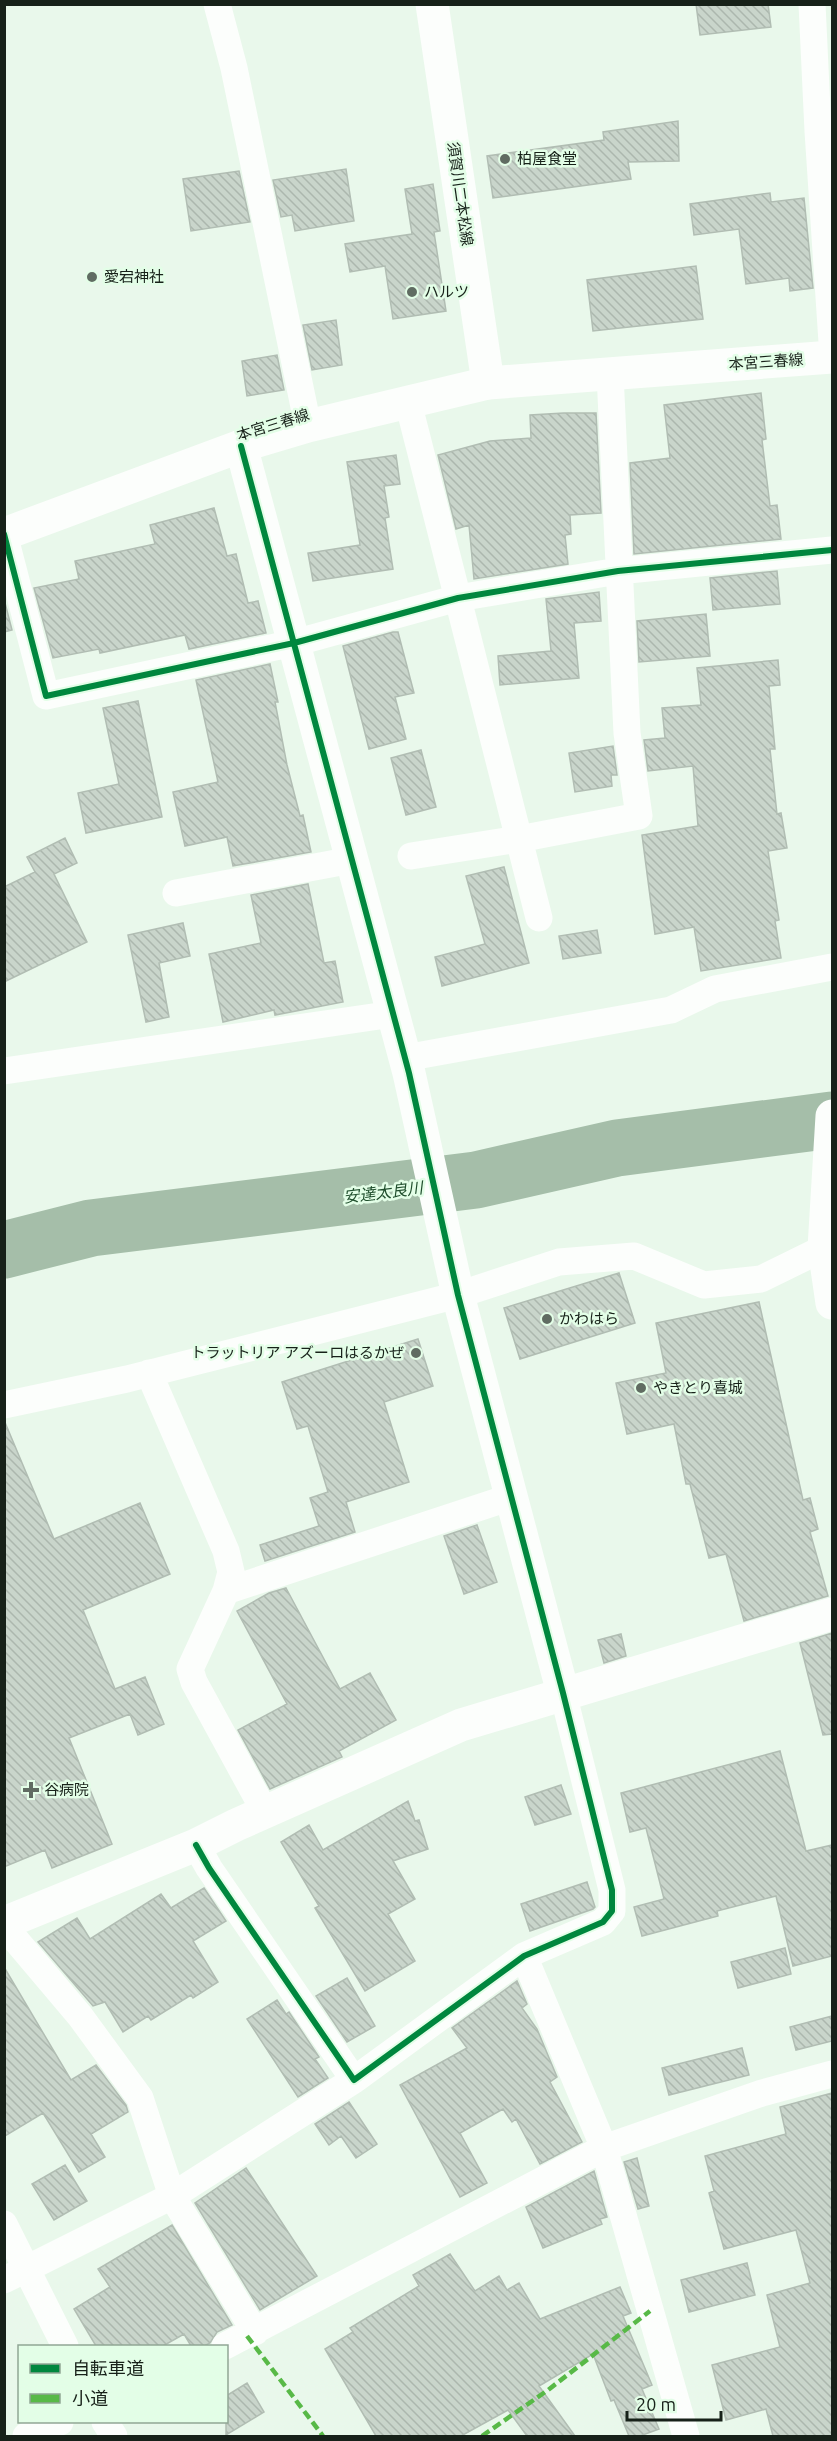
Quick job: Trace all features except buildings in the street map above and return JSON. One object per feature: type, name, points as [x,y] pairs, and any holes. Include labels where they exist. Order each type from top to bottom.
[{"type":"street","points":[[217,4],[234,68],[308,426]]},
{"type":"street","name":"須賀川二本松線","points":[[432,4],[488,383]]},
{"type":"street","points":[[812,4],[832,342]]},
{"type":"street","name":"本宮三春線","points":[[4,534],[241,446],[308,426],[488,383],[832,357]]},
{"type":"street","points":[[411,856],[519,839],[639,816],[627,733],[610,374]]},
{"type":"street","points":[[408,402],[539,918]]},
{"type":"street","points":[[15,2274],[172,2196],[354,2080],[524,1956],[603,1922],[612,1911],[612,1890],[563,1693],[458,1295],[407,1065],[241,446]]},
{"type":"street","points":[[4,534],[46,696],[294,643],[458,597],[618,571],[832,550]]},
{"type":"street","points":[[176,893],[352,860]]},
{"type":"street","points":[[407,1065],[671,1010],[715,989],[832,967]]},
{"type":"street","points":[[4,1071],[393,1014]]},
{"type":"street","points":[[832,1116],[828,1247],[832,1303]]},
{"type":"street","points":[[4,1405],[149,1373],[458,1295],[559,1262],[634,1256],[704,1285],[761,1279],[828,1247]]},
{"type":"street","points":[[149,1373],[226,1551],[231,1572],[226,1591],[190,1669],[194,1682],[265,1812]]},
{"type":"street","points":[[226,1591],[511,1497]]},
{"type":"street","points":[[255,2332],[172,2196],[140,2098],[80,2016],[4,1925],[196,1845],[460,1725],[832,1614]]},
{"type":"street","points":[[196,1845],[209,1868],[354,2080]]},
{"type":"street","points":[[524,1956],[604,2148],[686,2436]]},
{"type":"street","points":[[227,2345],[604,2148],[762,2093],[832,2074]]},
{"type":"street","points":[[4,2224],[15,2274],[64,2345]]},
{"type":"street","points":[[26,2436],[55,2423]]},
{"type":"street","points":[[106,2423],[114,2436]]},
{"type":"waterway","name":"安達太良川","points":[[4,1250],[91,1228],[476,1180],[617,1148],[832,1120]]},
{"type":"marked path","points":[[482,2436],[548,2390],[650,2311]]},
{"type":"marked path","points":[[247,2336],[323,2436]]},
{"type":"cycle path","points":[[196,1845],[209,1868],[354,2080],[524,1956],[603,1922],[612,1911],[612,1890],[563,1693],[458,1295],[409,1073],[241,446]]},
{"type":"cycle path","points":[[4,534],[46,696],[294,643],[458,598],[618,571],[832,550]]},
{"type":"place","name":"柏屋食堂","points":[[505,159]]},
{"type":"place","name":"愛宕神社","points":[[92,277]]},
{"type":"place","name":"ハルツ","points":[[412,292]]},
{"type":"place","name":"かわはら","points":[[547,1319]]},
{"type":"place","name":"トラットリア アズーロはるかぜ","points":[[416,1353]]},
{"type":"place","name":"やきとり喜城","points":[[641,1388]]},
{"type":"place","name":"谷病院","points":[[31,1790]]}]
